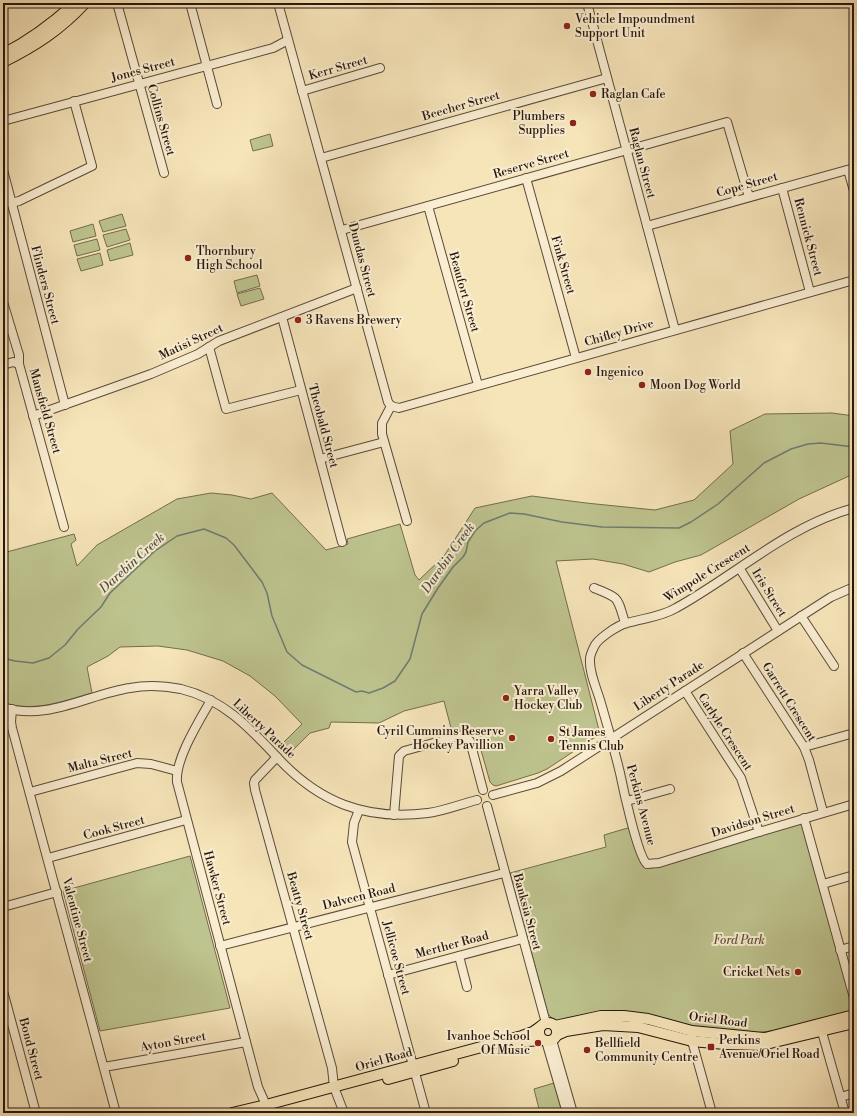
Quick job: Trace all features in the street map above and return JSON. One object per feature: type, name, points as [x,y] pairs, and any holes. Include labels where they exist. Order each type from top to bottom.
[{"type":"main road","points":[[3,54],[35,36],[54,22],[75,3]]},
{"type":"main road","points":[[3,62],[36,45],[49,36],[85,3]]},
{"type":"main road","name":"Oriel Road","points":[[232,1113],[264,1110],[413,1068],[527,1041],[601,1016],[624,1016],[648,1019],[692,1036],[724,1044],[762,1045],[821,1028],[854,1015]]},
{"type":"main road","name":"Oriel Road","points":[[821,1028],[854,1023]]},
{"type":"street","name":"Collins Street","points":[[117,3],[164,173]]},
{"type":"street","points":[[190,3],[218,104]]},
{"type":"street","name":"Dundas Street","points":[[278,3],[342,230],[388,402],[391,406]]},
{"type":"street","name":"Raglan Street","points":[[586,3],[675,330]]},
{"type":"street","name":"Jones Street","points":[[3,121],[273,48],[288,40]]},
{"type":"street","name":"Kerr Street","points":[[302,91],[380,68]]},
{"type":"street","name":"Beecher Street","points":[[321,158],[607,78]]},
{"type":"street","points":[[12,203],[92,166],[74,101]]},
{"type":"street","name":"Reserve Street","points":[[342,230],[727,122],[749,197]]},
{"type":"street","points":[[851,169],[854,191]]},
{"type":"street","name":"Cope Street","points":[[647,226],[851,169]]},
{"type":"street","name":"Flinders Street","points":[[3,170],[64,405]]},
{"type":"street","name":"Fink Street","points":[[526,178],[576,358]]},
{"type":"street","name":"Rennick Street","points":[[782,188],[810,292]]},
{"type":"street","name":"Beaufort Street","points":[[428,206],[478,385]]},
{"type":"street","name":"Chifley Drive","points":[[391,406],[399,408],[854,280]]},
{"type":"street","name":"Matisi Street","points":[[34,416],[151,374],[187,359],[219,341],[357,288]]},
{"type":"street","name":"Mansfield Street","points":[[3,302],[19,355],[19,364],[64,527]]},
{"type":"street","name":"Theobald Street","points":[[282,317],[342,542]]},
{"type":"street","points":[[209,347],[226,409],[301,390]]},
{"type":"street","points":[[3,365],[13,362],[19,364]]},
{"type":"street","points":[[391,406],[382,424],[382,434],[407,521]]},
{"type":"street","points":[[320,459],[384,442]]},
{"type":"street","name":"Wimpole Crescent","points":[[611,738],[592,672],[590,658],[594,646],[604,636],[625,623],[662,615],[675,609],[740,569],[797,530],[833,514],[854,508]]},
{"type":"street","name":"Iris Street","points":[[740,569],[778,631]]},
{"type":"street","name":"Liberty Parade","points":[[493,795],[523,787],[548,778],[831,597],[854,587]]},
{"type":"street","points":[[594,588],[614,596],[619,603],[625,623]]},
{"type":"street","points":[[801,616],[834,666]]},
{"type":"street","name":"Garrett Crescent","points":[[743,653],[804,747],[823,812]]},
{"type":"street","name":"Liberty Parade","points":[[3,707],[15,710],[43,710],[119,690],[141,686],[175,688],[199,694],[229,710],[242,721],[277,757],[308,784],[318,791],[359,810],[394,815],[429,813],[478,800]]},
{"type":"street","name":"Carlyle Crescent","points":[[685,691],[741,778],[759,832]]},
{"type":"street","name":"Hawker Street","points":[[211,700],[180,758],[177,771],[178,788],[264,1110]]},
{"type":"street","name":"Valentine Street","points":[[15,710],[11,722],[116,1113]]},
{"type":"street","points":[[804,747],[854,733]]},
{"type":"street","points":[[394,815],[399,756],[404,751],[459,736],[466,737],[470,741],[483,790]]},
{"type":"street","name":"Perkins Avenue","points":[[611,738],[642,859],[647,864],[659,863]]},
{"type":"street","name":"Beatty Street","points":[[277,757],[255,780],[255,790],[344,1112]]},
{"type":"street","name":"Malta Street","points":[[30,792],[137,763],[151,764],[177,771]]},
{"type":"street","points":[[627,802],[670,789]]},
{"type":"street","points":[[483,790],[489,791],[493,795],[493,801],[487,806],[480,804],[478,800],[478,795],[483,790]]},
{"type":"street","name":"Davidson Street","points":[[659,863],[823,812],[854,804]]},
{"type":"street","name":"Banksia Street","points":[[487,806],[564,1092],[567,1113]]},
{"type":"street","name":"Jellicoe Street","points":[[359,810],[354,823],[352,842],[426,1113]]},
{"type":"street","points":[[804,818],[854,998]]},
{"type":"street","name":"Cook Street","points":[[48,858],[186,820]]},
{"type":"street","name":"Dalveen Road","points":[[220,946],[504,873]]},
{"type":"street","points":[[823,884],[854,875]]},
{"type":"street","points":[[3,906],[57,892]]},
{"type":"street","name":"Merther Road","points":[[388,975],[522,939]]},
{"type":"street","points":[[840,950],[854,946]]},
{"type":"street","points":[[459,956],[467,987]]},
{"type":"street","name":"Bond Street","points":[[3,991],[36,1113]]},
{"type":"street","points":[[821,1028],[845,1113]]},
{"type":"street","points":[[692,1036],[712,1113]]},
{"type":"street","name":"Ayton Street","points":[[104,1067],[246,1042]]},
{"type":"street","name":"Banksia Street","points":[[564,1092],[573,1113]]},
{"type":"street","points":[[841,1096],[854,1093]]},
{"type":"green space","points":[[270,134],[273,146],[253,151],[250,140]]},
{"type":"green space","points":[[122,214],[126,226],[103,232],[99,221]]},
{"type":"green space","points":[[93,224],[96,236],[73,242],[70,231]]},
{"type":"green space","points":[[126,229],[130,240],[107,247],[103,235]]},
{"type":"green space","points":[[97,239],[100,250],[77,256],[74,245]]},
{"type":"green space","points":[[130,243],[133,255],[110,261],[107,250]]},
{"type":"green space","points":[[100,253],[103,265],[81,271],[77,259]]},
{"type":"green space","points":[[257,275],[260,286],[237,293],[234,281]]},
{"type":"green space","points":[[260,288],[264,299],[241,306],[237,294]]},
{"type":"green space","points":[[832,413],[854,416],[854,477],[849,476],[799,499],[701,555],[675,562],[649,572],[623,564],[593,559],[556,561],[600,734],[547,769],[538,773],[496,786],[493,785],[490,782],[477,736],[471,732],[465,731],[452,732],[444,701],[404,711],[379,723],[331,722],[329,728],[310,733],[290,753],[282,744],[302,724],[275,696],[250,676],[223,661],[187,650],[158,646],[120,647],[108,656],[87,667],[92,693],[48,705],[15,706],[3,703],[3,553],[74,534],[76,540],[71,544],[77,566],[97,545],[177,499],[211,493],[251,499],[272,493],[326,550],[348,544],[347,539],[400,524],[415,575],[419,580],[444,556],[475,508],[532,496],[655,510],[694,500],[733,464],[730,431],[765,414]]},
{"type":"green space","name":"Ford Park","points":[[799,824],[803,825],[853,1001],[854,1007],[849,1013],[788,1029],[745,1034],[713,1031],[654,1019],[559,1021],[554,1020],[548,1014],[510,873],[606,847],[604,835],[631,827],[637,852],[640,858],[643,863],[652,868]]},
{"type":"green space","points":[[190,856],[230,1008],[100,1031],[63,891]]},
{"type":"green space","points":[[554,1083],[561,1108],[546,1113],[540,1113],[534,1089]]},
{"type":"waterway","name":"Darebin Creek","points":[[3,658],[33,663],[49,658],[65,645],[78,629],[101,607],[110,593],[155,551],[177,536],[204,529],[226,538],[234,545],[262,582],[267,593],[272,616],[287,652],[302,665],[356,692],[362,691],[369,693],[383,688],[395,681],[410,659],[422,614],[453,567],[463,557],[466,552],[468,542],[475,531],[484,523],[510,513],[602,527],[679,528],[718,504],[764,463],[791,449],[808,444],[821,443],[854,447]]},
{"type":"place","name":"Vehicle Impoundment Support Unit","points":[[567,26]]},
{"type":"place","name":"Raglan Cafe","points":[[593,94]]},
{"type":"place","name":"Plumbers Supplies","points":[[573,123]]},
{"type":"place","name":"Thornbury High School","points":[[188,258]]},
{"type":"place","name":"3 Ravens Brewery","points":[[298,320]]},
{"type":"place","name":"Ingenico","points":[[588,372]]},
{"type":"place","name":"Moon Dog World","points":[[642,385]]},
{"type":"place","name":"Yarra Valley Hockey Club","points":[[506,698]]},
{"type":"place","name":"Cyril Cummins Reserve Hockey Pavillion","points":[[512,738]]},
{"type":"place","name":"St James Tennis Club","points":[[551,739]]},
{"type":"place","name":"Cricket Nets","points":[[798,972]]},
{"type":"place","name":"Ivanhoe School Of Music","points":[[538,1043]]},
{"type":"place","name":"Perkins Avenue/Oriel Road","points":[[711,1047]]},
{"type":"place","name":"Bellfield Community Centre","points":[[587,1050]]}]
